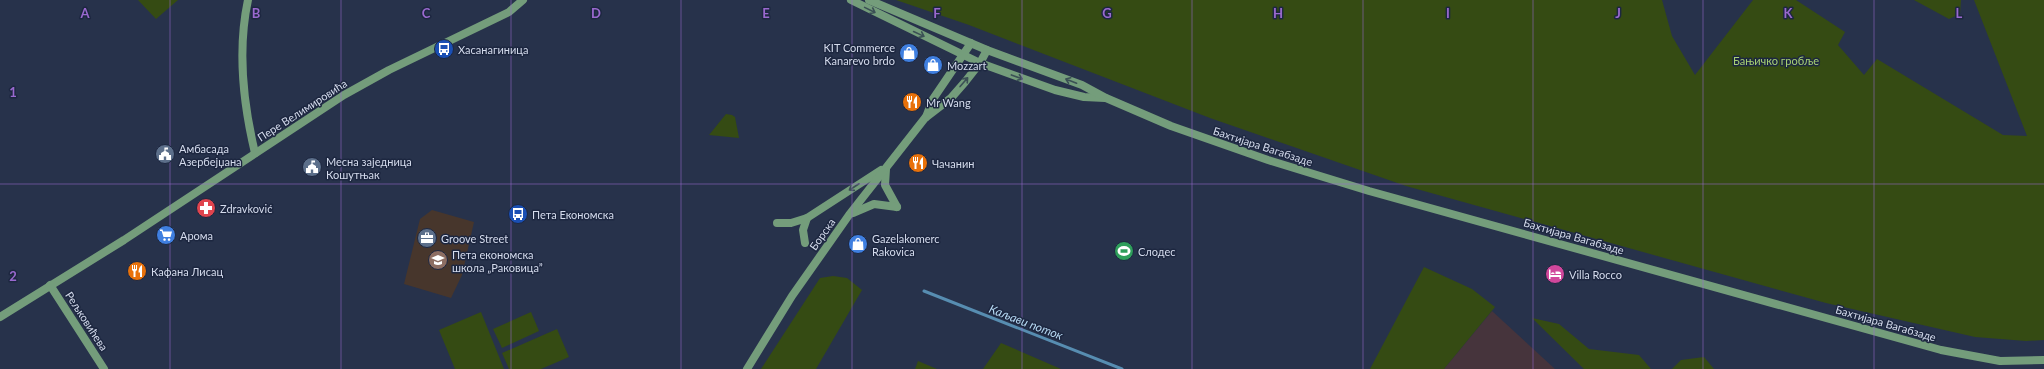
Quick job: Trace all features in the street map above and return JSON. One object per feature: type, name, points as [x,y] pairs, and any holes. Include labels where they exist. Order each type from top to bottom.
[{"type":"main road","points":[[248,0],[242,42],[242,65],[246,104],[255,153]]},
{"type":"main road","name":"Пере Велимировића","points":[[0,317],[124,240],[255,153],[372,79],[509,12],[523,0]]},
{"type":"main road","points":[[851,0],[964,55]]},
{"type":"main road","points":[[869,0],[971,43]]},
{"type":"main road","name":"Борска","points":[[926,118],[933,99],[971,43]]},
{"type":"main road","name":"Бахтијара Вагабзаде","points":[[971,43],[1082,85],[1106,98],[1211,140],[1303,171],[1955,354],[2000,361],[2044,360]]},
{"type":"main road","name":"Борска","points":[[747,369],[792,296],[849,215],[926,118],[951,98],[980,63],[987,50]]},
{"type":"main road","name":"Бахтијара Вагабзаде","points":[[964,55],[980,63],[1055,90],[1084,97],[1106,98]]},
{"type":"main road","points":[[849,215],[869,205],[881,204],[897,207],[885,185],[887,166]]},
{"type":"main road","points":[[777,223],[791,222],[808,218],[887,166]]},
{"type":"main road","points":[[805,243],[803,230],[808,218]]},
{"type":"main road","name":"Рељковићева","points":[[50,285],[104,369]]},
{"type":"shaded area","name":"Пета економска школа „Раковица”","points":[[432,210],[474,222],[462,275],[451,298],[404,284],[420,219]]},
{"type":"shaded area","points":[[1492,311],[1555,369],[1444,369]]},
{"type":"green space","points":[[138,0],[178,0],[156,19]]},
{"type":"green space","name":"Бањичко гробље","points":[[896,0],[1662,0],[1672,36],[1695,75],[1753,0],[1796,0],[1845,32],[1838,45],[1864,75],[1877,59],[2003,135],[2027,136],[1974,0],[2044,0],[2044,340],[2026,341],[1975,337],[1826,303],[1406,186],[1210,118],[969,25]]},
{"type":"green space","points":[[1914,0],[1961,0],[1960,14],[1949,19]]},
{"type":"green space","points":[[726,114],[735,117],[739,138],[709,135]]},
{"type":"green space","points":[[1424,267],[1472,289],[1495,307],[1444,369],[1370,369]]},
{"type":"green space","points":[[833,276],[847,278],[862,290],[816,369],[761,369],[820,278]]},
{"type":"green space","points":[[481,312],[504,369],[455,369],[439,330]]},
{"type":"green space","points":[[531,312],[539,331],[502,348],[493,329]]},
{"type":"green space","points":[[1532,318],[1559,324],[1589,349],[1639,355],[1651,369],[1584,369]]},
{"type":"green space","points":[[557,329],[569,357],[541,369],[509,369],[502,353]]},
{"type":"green space","points":[[1001,343],[1061,369],[983,369]]},
{"type":"green space","points":[[1704,357],[1714,369],[1672,369],[1681,360]]},
{"type":"green space","points":[[918,361],[937,369],[915,369]]},
{"type":"waterway","name":"Каљави поток","points":[[924,291],[1122,369]]},
{"type":"place","name":"Хасанагиница","points":[[444,49]]},
{"type":"place","name":"KIT Commerce Kanarevo brdo","points":[[909,53]]},
{"type":"place","name":"Mozzart","points":[[933,65]]},
{"type":"place","name":"Mr Wang","points":[[912,102]]},
{"type":"place","name":"Амбасада Азербејџана","points":[[165,154]]},
{"type":"place","name":"Чачанин","points":[[918,163]]},
{"type":"place","name":"Месна заједница Кошутњак","points":[[312,167]]},
{"type":"place","name":"Zdravković","points":[[206,208]]},
{"type":"place","name":"Пета Економска","points":[[518,214]]},
{"type":"place","name":"Арома","points":[[166,235]]},
{"type":"place","name":"Groove Street","points":[[427,238]]},
{"type":"place","name":"Gazelakomerc Rakovica","points":[[858,244]]},
{"type":"place","name":"Слодес","points":[[1124,251]]},
{"type":"place","name":"Пета економска школа „Раковица”","points":[[438,260]]},
{"type":"place","name":"Кафана Лисац","points":[[137,271]]},
{"type":"place","name":"Villa Rocco","points":[[1555,274]]}]
